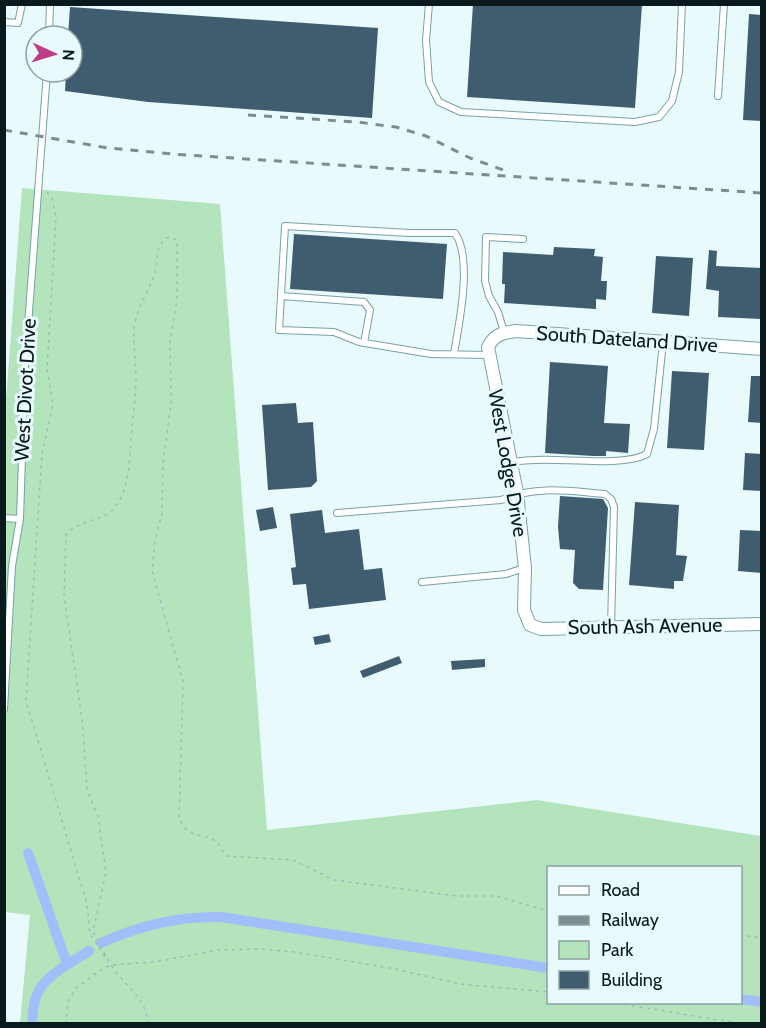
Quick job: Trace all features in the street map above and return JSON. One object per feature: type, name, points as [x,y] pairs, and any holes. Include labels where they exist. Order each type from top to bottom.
[{"type":"street","name":"South Dateland Drive","points":[[498,335],[516,331],[762,348]]},
{"type":"street","name":"West Lodge Drive","points":[[498,335],[488,347],[488,355],[517,493],[525,568],[524,610],[530,625]]},
{"type":"street","name":"South Ash Avenue","points":[[530,625],[541,629],[762,624]]},
{"type":"lane","points":[[4,22],[18,23],[22,4]]},
{"type":"lane","points":[[49,24],[50,4]]},
{"type":"lane","points":[[429,4],[426,40],[429,82],[439,102],[461,112],[635,122],[659,117],[672,101],[679,72],[682,4]]},
{"type":"lane","points":[[718,96],[724,4]]},
{"type":"lane","name":"West Divot Drive","points":[[4,709],[12,566],[20,519],[25,365],[46,84]]},
{"type":"lane","points":[[454,354],[464,281],[462,243],[455,233],[410,233],[285,226],[279,330],[334,332],[364,343],[421,353],[454,354],[488,355]]},
{"type":"lane","points":[[498,335],[498,312],[489,296],[485,281],[486,237],[524,239]]},
{"type":"lane","points":[[280,296],[364,302],[370,310],[364,343]]},
{"type":"lane","points":[[511,462],[619,460],[647,454],[654,429],[663,342]]},
{"type":"lane","points":[[337,513],[501,500],[517,493],[541,489],[605,494],[611,499],[614,507],[611,628]]},
{"type":"lane","points":[[4,518],[20,519]]},
{"type":"lane","points":[[422,582],[506,574],[525,568]]},
{"type":"path","points":[[38,179],[52,198],[56,218],[47,369],[53,404],[42,454],[26,701],[87,904],[90,934],[111,965],[141,999],[145,1006],[148,1023]]},
{"type":"path","points":[[111,965],[93,931],[106,873],[98,816],[87,790],[83,727],[64,595],[66,535],[72,529],[115,510],[123,492],[129,463],[136,381],[134,330],[136,317],[154,274],[159,245],[164,239],[170,237],[177,240],[177,300],[170,339],[171,403],[163,464],[162,513],[155,541],[152,571],[183,681],[179,819],[186,830],[212,838],[220,844],[225,856],[293,860],[334,880],[456,896],[496,896],[547,910]]},
{"type":"path","points":[[742,935],[762,938]]},
{"type":"path","points":[[66,1023],[68,1002],[76,988],[111,965],[155,962],[218,950],[262,949],[294,952],[373,965],[460,984],[547,992]]},
{"type":"path","points":[[623,1004],[743,1023]]},
{"type":"green space","points":[[22,188],[220,204],[267,830],[537,800],[761,836],[761,1023],[20,1023],[30,915],[5,912],[4,427]]},
{"type":"building","points":[[473,4],[642,4],[635,108],[467,97]]},
{"type":"building","points":[[70,7],[378,28],[372,118],[148,102],[65,91],[65,84],[84,84],[84,24],[69,24]]},
{"type":"building","points":[[749,14],[762,15],[762,121],[743,120]]},
{"type":"building","points":[[294,234],[447,244],[443,299],[290,289]]},
{"type":"building","points":[[554,247],[595,249],[594,256],[603,257],[601,281],[607,281],[606,300],[596,299],[596,309],[504,303],[503,252],[553,255]]},
{"type":"building","points":[[709,250],[717,251],[716,266],[762,268],[761,319],[718,317],[719,291],[706,289]]},
{"type":"building","points":[[656,256],[693,258],[689,316],[652,313]]},
{"type":"building","points":[[550,362],[608,366],[604,423],[630,424],[628,453],[606,451],[606,456],[593,456],[545,453]]},
{"type":"building","points":[[672,371],[709,373],[704,450],[667,448]]},
{"type":"building","points":[[751,376],[762,376],[762,423],[748,422]]},
{"type":"building","points":[[296,403],[298,423],[313,422],[317,481],[311,487],[268,490],[262,405]]},
{"type":"building","points":[[745,453],[762,454],[762,491],[743,490]]},
{"type":"building","points":[[560,496],[603,499],[608,508],[603,590],[579,589],[573,583],[575,550],[560,549],[558,527]]},
{"type":"building","points":[[635,502],[679,505],[676,555],[687,556],[683,581],[674,581],[674,589],[629,585]]},
{"type":"building","points":[[273,507],[277,528],[260,531],[256,510]]},
{"type":"building","points":[[322,510],[325,533],[359,529],[364,570],[382,568],[386,600],[309,609],[306,584],[293,585],[291,568],[296,567],[290,514]]},
{"type":"building","points":[[740,530],[762,531],[762,573],[738,571]]},
{"type":"building","points":[[329,634],[331,642],[315,645],[313,637]]},
{"type":"building","points":[[399,656],[402,663],[363,678],[360,671]]},
{"type":"building","points":[[485,659],[485,667],[452,670],[451,661]]},
{"type":"waterway","points":[[28,853],[67,964]]},
{"type":"waterway","points":[[101,943],[130,931],[160,923],[190,918],[221,917],[547,968]]},
{"type":"waterway","points":[[32,1024],[35,1001],[41,987],[60,969],[89,951]]},
{"type":"waterway","points":[[742,999],[762,1002]]},
{"type":"railway","points":[[248,115],[357,122],[396,127],[426,136],[470,158],[506,171]]},
{"type":"railway","points":[[4,130],[108,148],[172,154],[762,193]]}]
